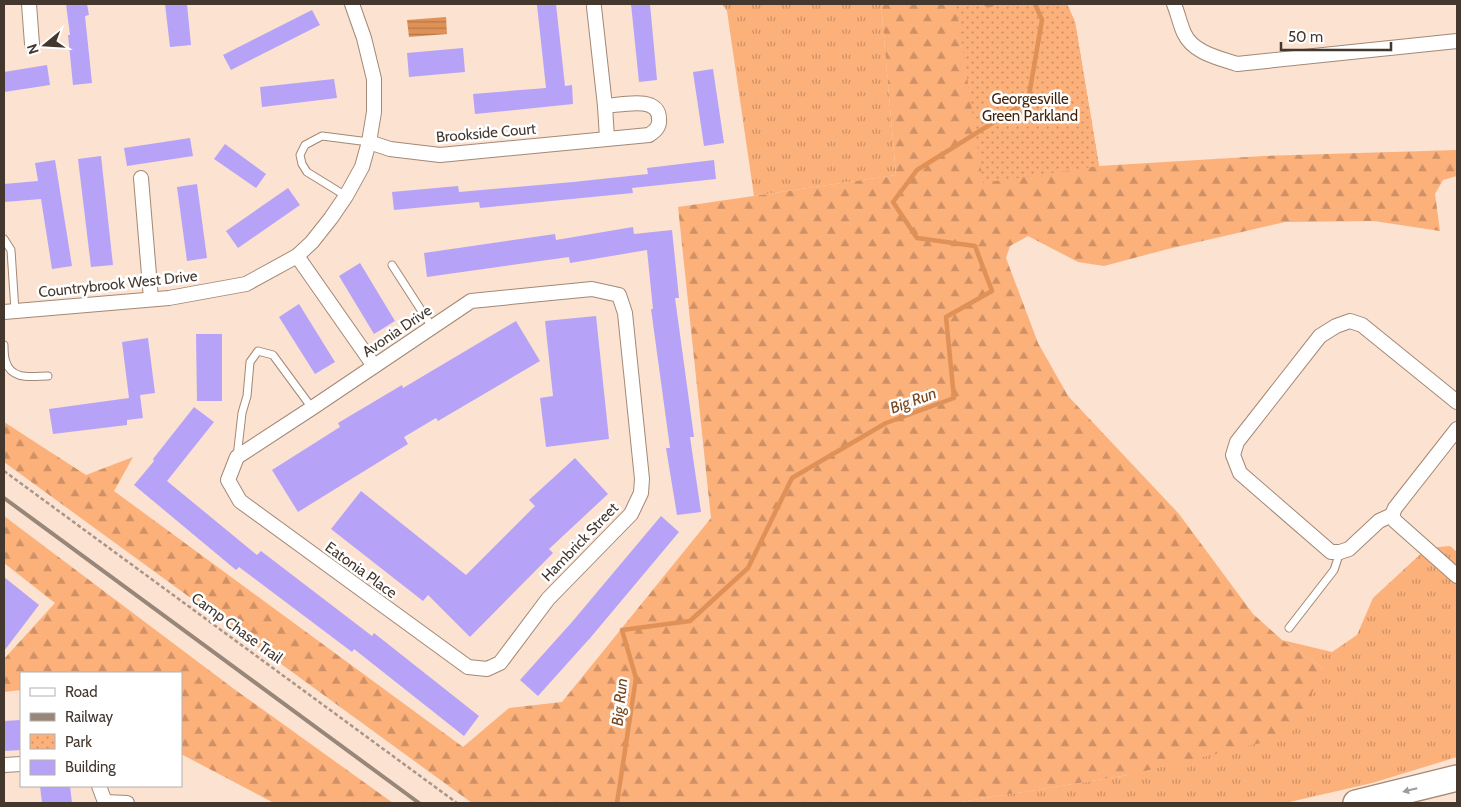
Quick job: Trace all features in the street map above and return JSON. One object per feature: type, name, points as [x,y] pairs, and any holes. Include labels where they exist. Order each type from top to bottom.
[{"type":"highway","points":[[1356,803],[1457,778]]},
{"type":"street","points":[[29,4],[32,44]]},
{"type":"street","name":"Countrybrook West Drive","points":[[9,311],[169,298],[246,284],[297,256],[331,218],[346,196],[362,167],[369,142],[374,112],[374,79],[364,38],[352,4]]},
{"type":"street","points":[[1174,4],[1185,36],[1198,49],[1217,58],[1237,64],[1457,41]]},
{"type":"street","points":[[594,7],[607,138]]},
{"type":"street","name":"Brookside Court","points":[[369,142],[390,149],[440,155],[649,134],[656,130],[660,122],[658,113],[653,106],[645,103],[605,106]]},
{"type":"street","points":[[141,178],[151,299]]},
{"type":"street","points":[[297,256],[374,366]]},
{"type":"street","name":"Avonia Drive","points":[[237,457],[471,301],[592,289],[619,295]]},
{"type":"street","name":"Hambrick Street","points":[[487,669],[500,663],[548,599],[631,514],[641,493],[642,480],[626,313],[619,295]]},
{"type":"street","points":[[1457,402],[1362,325],[1350,321],[1336,326],[1320,336],[1237,442],[1233,455],[1240,473],[1331,552],[1340,552],[1349,549],[1379,521],[1392,515],[1395,508],[1457,429]]},
{"type":"street","name":"Eatonia Place","points":[[237,457],[228,480],[240,501],[460,662],[468,667],[487,669]]},
{"type":"street","points":[[1392,515],[1395,521],[1457,576]]},
{"type":"street","points":[[4,765],[20,764]]},
{"type":"street","points":[[99,787],[106,802],[127,803]]},
{"type":"lane","points":[[346,196],[307,172],[302,164],[300,155],[304,145],[322,136],[369,142]]},
{"type":"lane","points":[[4,239],[11,250],[9,311]]},
{"type":"lane","points":[[392,265],[432,327]]},
{"type":"lane","points":[[4,345],[6,362],[12,372],[21,377],[48,376]]},
{"type":"lane","points":[[237,457],[242,413],[247,396],[250,362],[258,351],[272,355],[312,408]]},
{"type":"lane","points":[[1289,628],[1334,570],[1340,552]]},
{"type":"path","name":"Camp Chase Trail","points":[[4,471],[457,803]]},
{"type":"green space","points":[[722,4],[881,4],[896,175],[754,196],[727,11]]},
{"type":"green space","points":[[881,4],[1067,4],[1075,22],[1099,166],[1264,156],[1457,150],[1457,176],[1443,180],[1435,194],[1440,231],[1374,221],[1285,222],[1104,266],[1078,262],[1028,236],[1010,246],[1006,258],[1038,343],[1068,396],[1179,514],[1253,614],[1282,640],[1324,669],[1290,736],[1128,775],[955,803],[472,803],[4,462],[4,422],[86,475],[133,457],[114,491],[463,747],[509,708],[562,702],[711,518],[678,207],[896,175]]},
{"type":"green space","name":"Georgesville Green Parkland","points":[[956,4],[1067,4],[1075,22],[1099,166],[983,183]]},
{"type":"green space","points":[[4,516],[234,689],[393,803],[274,803],[182,755],[182,672],[20,672],[20,690],[4,692],[4,659],[55,603],[4,563]]},
{"type":"green space","points":[[1450,546],[1457,552],[1457,757],[1372,783],[1285,803],[955,803],[1128,775],[1324,669],[1282,640],[1332,652],[1357,635],[1373,598],[1427,548]]},
{"type":"shaded area","points":[[446,17],[447,34],[409,37],[407,20]]},
{"type":"building","points":[[66,4],[87,4],[89,15],[85,16],[92,83],[73,85]]},
{"type":"building","points":[[165,4],[187,4],[191,45],[170,47]]},
{"type":"building","points":[[556,4],[565,86],[572,85],[573,104],[475,114],[473,94],[546,88],[537,5]]},
{"type":"building","points":[[631,4],[650,4],[657,80],[639,82]]},
{"type":"building","points":[[312,10],[320,25],[231,70],[223,55]]},
{"type":"building","points":[[463,48],[465,72],[409,77],[407,53]]},
{"type":"building","points":[[47,65],[50,85],[4,92],[4,72]]},
{"type":"building","points":[[713,69],[724,143],[704,146],[693,72]]},
{"type":"building","points":[[334,79],[337,98],[262,107],[260,87]]},
{"type":"building","points":[[190,138],[193,156],[127,166],[124,148]]},
{"type":"building","points":[[225,144],[266,174],[256,188],[214,159]]},
{"type":"building","points":[[101,156],[113,265],[91,267],[78,159]]},
{"type":"building","points":[[55,160],[72,266],[52,269],[41,199],[4,202],[4,184],[38,181],[35,163]]},
{"type":"building","points":[[714,160],[716,179],[632,188],[633,193],[480,208],[479,202],[394,210],[392,192],[458,186],[459,192],[573,182],[648,174],[647,168]]},
{"type":"building","points":[[197,184],[207,258],[187,261],[177,187]]},
{"type":"building","points":[[288,188],[300,205],[238,248],[226,231]]},
{"type":"building","points":[[633,227],[634,234],[672,230],[679,298],[675,298],[694,437],[690,437],[701,512],[677,515],[666,448],[670,448],[651,309],[653,309],[647,250],[570,263],[569,257],[427,277],[424,253],[555,234],[556,240]]},
{"type":"building","points":[[360,263],[395,321],[374,334],[339,276]]},
{"type":"building","points":[[299,304],[335,362],[315,374],[279,317]]},
{"type":"building","points":[[596,316],[609,439],[546,447],[540,398],[553,396],[545,321]]},
{"type":"building","points":[[516,321],[540,361],[438,421],[436,418],[404,437],[408,444],[298,512],[272,470],[340,427],[338,423],[402,385],[403,388]]},
{"type":"building","points":[[196,334],[222,334],[222,401],[197,401]]},
{"type":"building","points":[[148,338],[155,393],[140,395],[143,418],[127,420],[127,425],[53,434],[49,409],[129,398],[122,342]]},
{"type":"building","points":[[194,407],[214,422],[167,481],[257,555],[261,551],[372,636],[374,633],[479,716],[464,736],[354,649],[352,652],[239,567],[236,570],[134,485]]},
{"type":"building","points":[[575,458],[608,494],[549,549],[553,553],[470,637],[428,595],[423,601],[331,529],[361,491],[466,575],[535,506],[529,500]]},
{"type":"building","points":[[661,516],[679,532],[591,637],[538,696],[520,680],[572,622]]},
{"type":"building","points":[[4,577],[39,605],[4,651]]},
{"type":"building","points":[[20,720],[20,750],[4,751],[4,721]]},
{"type":"building","points":[[40,787],[70,787],[72,803],[42,803]]},
{"type":"waterway","name":"Big Run","points":[[986,4],[992,4]]},
{"type":"waterway","name":"Big Run","points":[[617,803],[636,678],[622,630],[690,621],[748,568],[792,478],[886,423],[954,398],[946,317],[992,291],[975,246],[917,238],[893,202],[917,170],[1028,101],[1042,20],[1035,4]]},
{"type":"railway","points":[[4,498],[419,803]]}]
